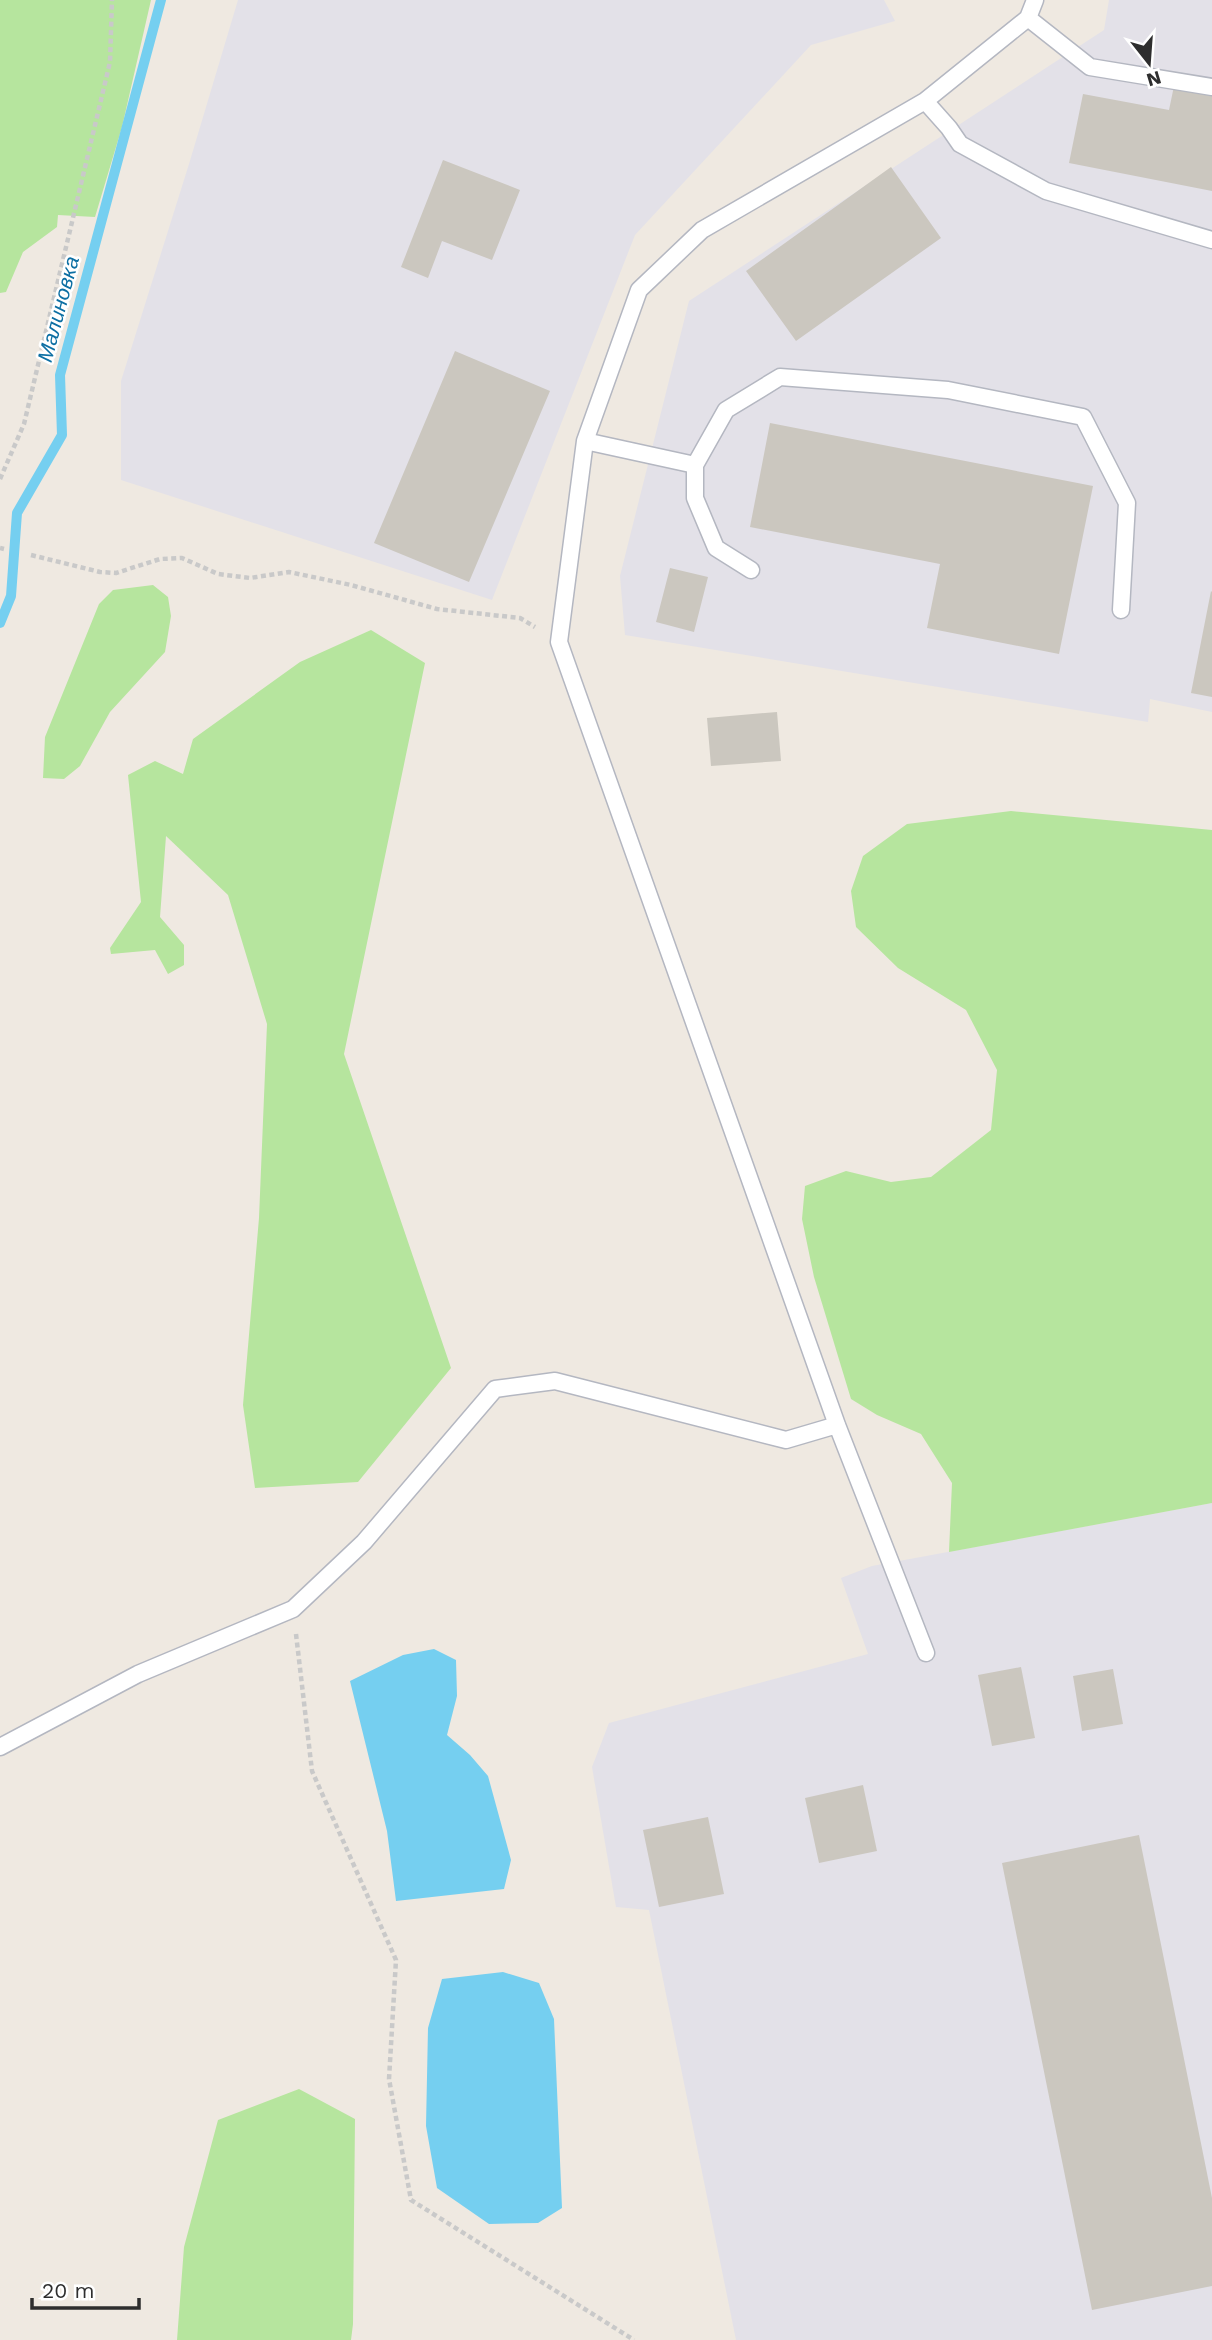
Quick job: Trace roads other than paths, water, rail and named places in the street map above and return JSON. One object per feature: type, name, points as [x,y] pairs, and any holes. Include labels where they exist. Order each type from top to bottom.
[{"type":"lane","points":[[926,1653],[837,1425],[559,642],[585,441],[639,290],[702,230],[925,101],[1028,18],[1035,0]]},
{"type":"lane","points":[[1028,18],[1090,67],[1212,87]]},
{"type":"lane","points":[[925,101],[960,144],[1046,191],[1212,240]]},
{"type":"lane","points":[[751,570],[716,548],[695,498],[695,465],[726,410],[780,377],[948,390],[1083,416],[1127,503],[1121,610]]},
{"type":"lane","points":[[585,441],[695,465]]},
{"type":"lane","points":[[0,1747],[138,1674],[293,1609],[364,1542],[495,1389],[555,1381],[786,1440],[837,1425]]},
{"type":"water","points":[[434,1649],[456,1660],[457,1696],[447,1735],[470,1755],[488,1776],[511,1860],[504,1889],[396,1901],[387,1831],[350,1681],[403,1655]]},
{"type":"water","points":[[503,1972],[539,1983],[554,2019],[562,2208],[538,2223],[489,2224],[437,2188],[426,2126],[428,2028],[442,1979]]},
{"type":"waterway","name":"Малиновка","points":[[0,623],[11,596],[17,513],[62,435],[60,375],[161,0]]}]
